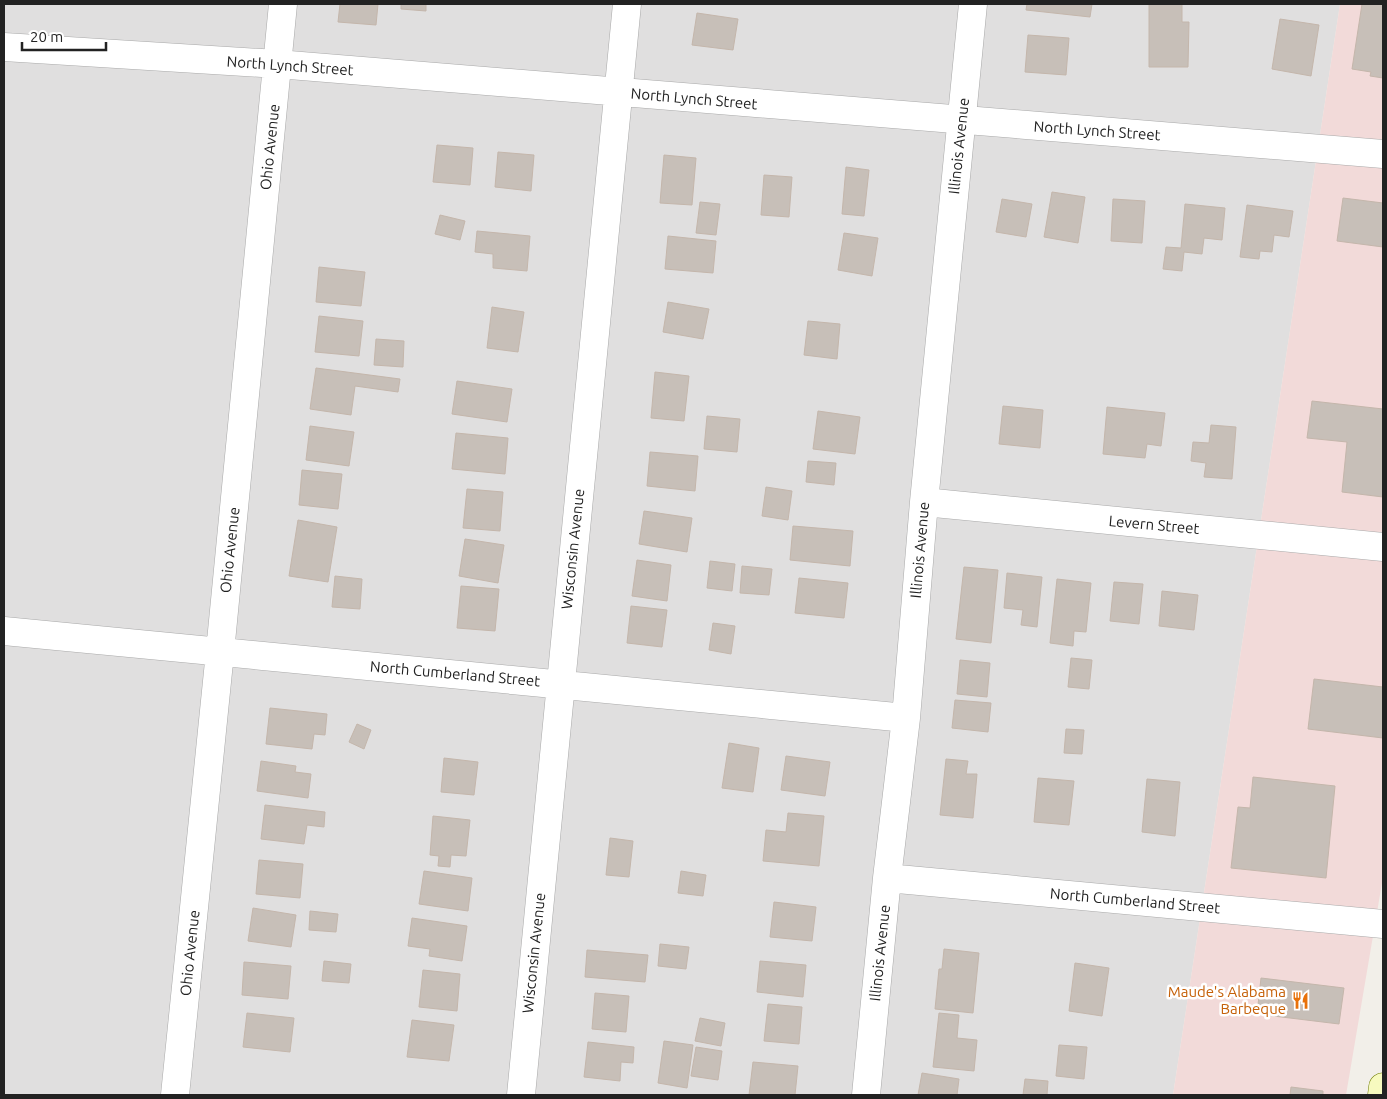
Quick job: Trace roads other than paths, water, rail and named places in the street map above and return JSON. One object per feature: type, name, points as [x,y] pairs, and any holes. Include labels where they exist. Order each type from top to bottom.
[{"type":"main road","points":[[1382,1095],[1383,1087]]},
{"type":"street","name":"Ohio Avenue","points":[[175,1095],[283,4]]},
{"type":"street","name":"Wisconsin Avenue","points":[[521,1095],[627,4]]},
{"type":"street","name":"Illinois Avenue","points":[[866,1095],[887,878],[906,718],[924,502],[973,4]]},
{"type":"street","name":"North Lynch Street","points":[[4,47],[278,64],[1383,154]]},
{"type":"street","name":"Levern Street","points":[[924,502],[1383,547]]},
{"type":"street","name":"North Cumberland Street","points":[[4,631],[906,718]]},
{"type":"street","name":"North Cumberland Street","points":[[887,878],[1383,924]]},
{"type":"place","name":"Maude's Alabama Barbeque","points":[[1300,1001]]}]
